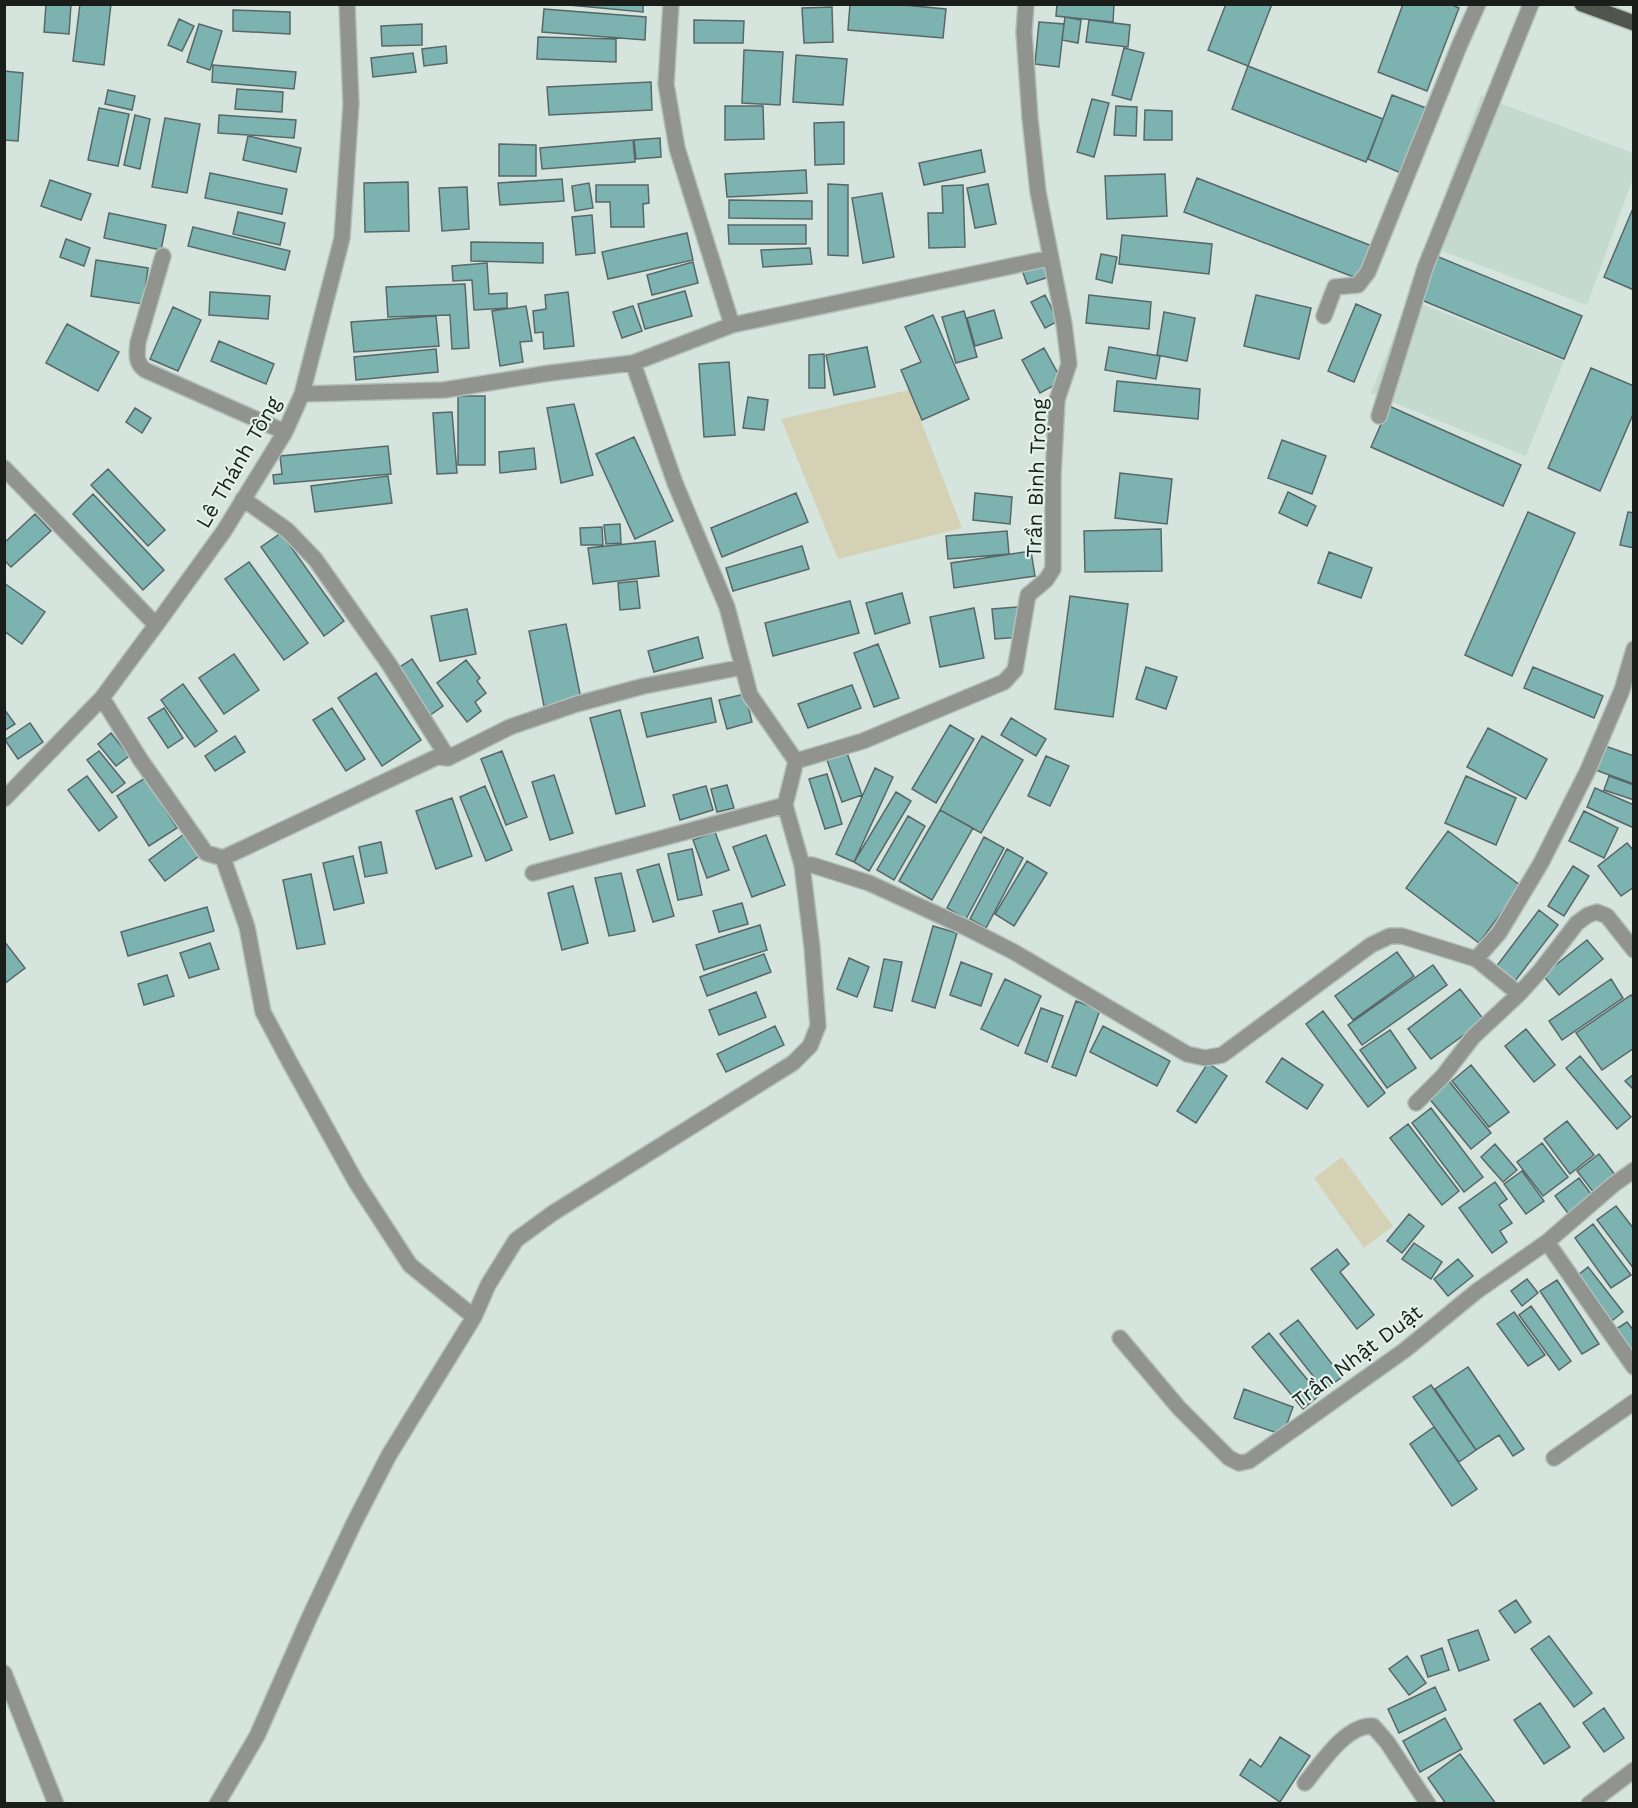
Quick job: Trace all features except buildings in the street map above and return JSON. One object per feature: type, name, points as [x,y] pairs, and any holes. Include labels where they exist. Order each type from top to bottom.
[{"type":"main road","points":[[1582,4],[1634,23]]},
{"type":"street","name":"Lê Thánh Tông","points":[[4,799],[102,698],[156,625],[224,531],[285,432],[302,394],[342,238],[351,104],[347,4]]},
{"type":"street","points":[[671,4],[666,84],[677,148],[732,325]]},
{"type":"street","name":"Trần Bình Trọng","points":[[796,761],[863,741],[994,688],[1014,673],[1026,599],[1035,587],[1050,575],[1054,562],[1053,476],[1057,400],[1069,364],[1064,324],[1038,192],[1024,32],[1026,4]]},
{"type":"street","points":[[1324,316],[1335,287],[1358,285],[1368,272],[1478,4]]},
{"type":"street","points":[[1379,416],[1425,268],[1531,4]]},
{"type":"street","points":[[164,256],[138,342],[136,356],[139,365],[145,370],[285,432]]},
{"type":"street","points":[[302,394],[444,390],[550,373],[633,363],[732,325],[1050,258]]},
{"type":"street","points":[[217,1803],[257,1737],[310,1616],[389,1455],[474,1317],[488,1285],[516,1240],[553,1213],[792,1063],[810,1046],[818,1026],[812,947],[802,865],[785,805],[796,761],[750,695],[727,607],[675,483],[633,363]]},
{"type":"street","points":[[4,468],[156,625]]},
{"type":"street","points":[[243,499],[287,530],[315,559],[389,664],[448,758]]},
{"type":"street","points":[[1476,959],[1499,933],[1546,853],[1588,770],[1618,700],[1634,649]]},
{"type":"street","points":[[102,698],[140,759],[206,853],[223,858],[437,757],[448,758],[510,727],[577,704],[644,686],[743,667]]},
{"type":"street","points":[[533,873],[785,805]]},
{"type":"street","points":[[223,858],[246,927],[263,1012],[288,1059],[356,1182],[410,1265],[474,1317]]},
{"type":"street","points":[[802,865],[812,865],[869,883],[965,927],[1063,980],[1187,1054],[1205,1058],[1222,1055],[1371,945],[1390,936],[1402,936],[1476,959],[1519,994]]},
{"type":"street","points":[[1416,1103],[1443,1076],[1473,1037],[1519,994],[1577,924],[1588,915],[1597,912],[1606,916],[1634,950]]},
{"type":"street","name":"Trần Nhật Duật","points":[[1120,1338],[1179,1408],[1229,1458],[1239,1463],[1249,1461],[1405,1350],[1477,1291],[1546,1242],[1612,1185],[1634,1170]]},
{"type":"street","points":[[1546,1242],[1634,1366]]},
{"type":"street","points":[[1554,1458],[1634,1402]]},
{"type":"street","points":[[4,1673],[56,1803]]},
{"type":"street","points":[[1305,1783],[1352,1730],[1364,1725],[1372,1725],[1387,1742],[1428,1803]]},
{"type":"street","points":[[1589,1803],[1634,1770]]},
{"type":"shaded area","points":[[1481,96],[1633,153],[1633,178],[1587,305],[1426,245]]},
{"type":"shaded area","points":[[1409,299],[1564,361],[1526,456],[1371,393]]},
{"type":"shaded area","points":[[909,390],[962,528],[838,559],[781,419]]},
{"type":"shaded area","points":[[1342,1157],[1393,1226],[1364,1248],[1314,1178]]}]
